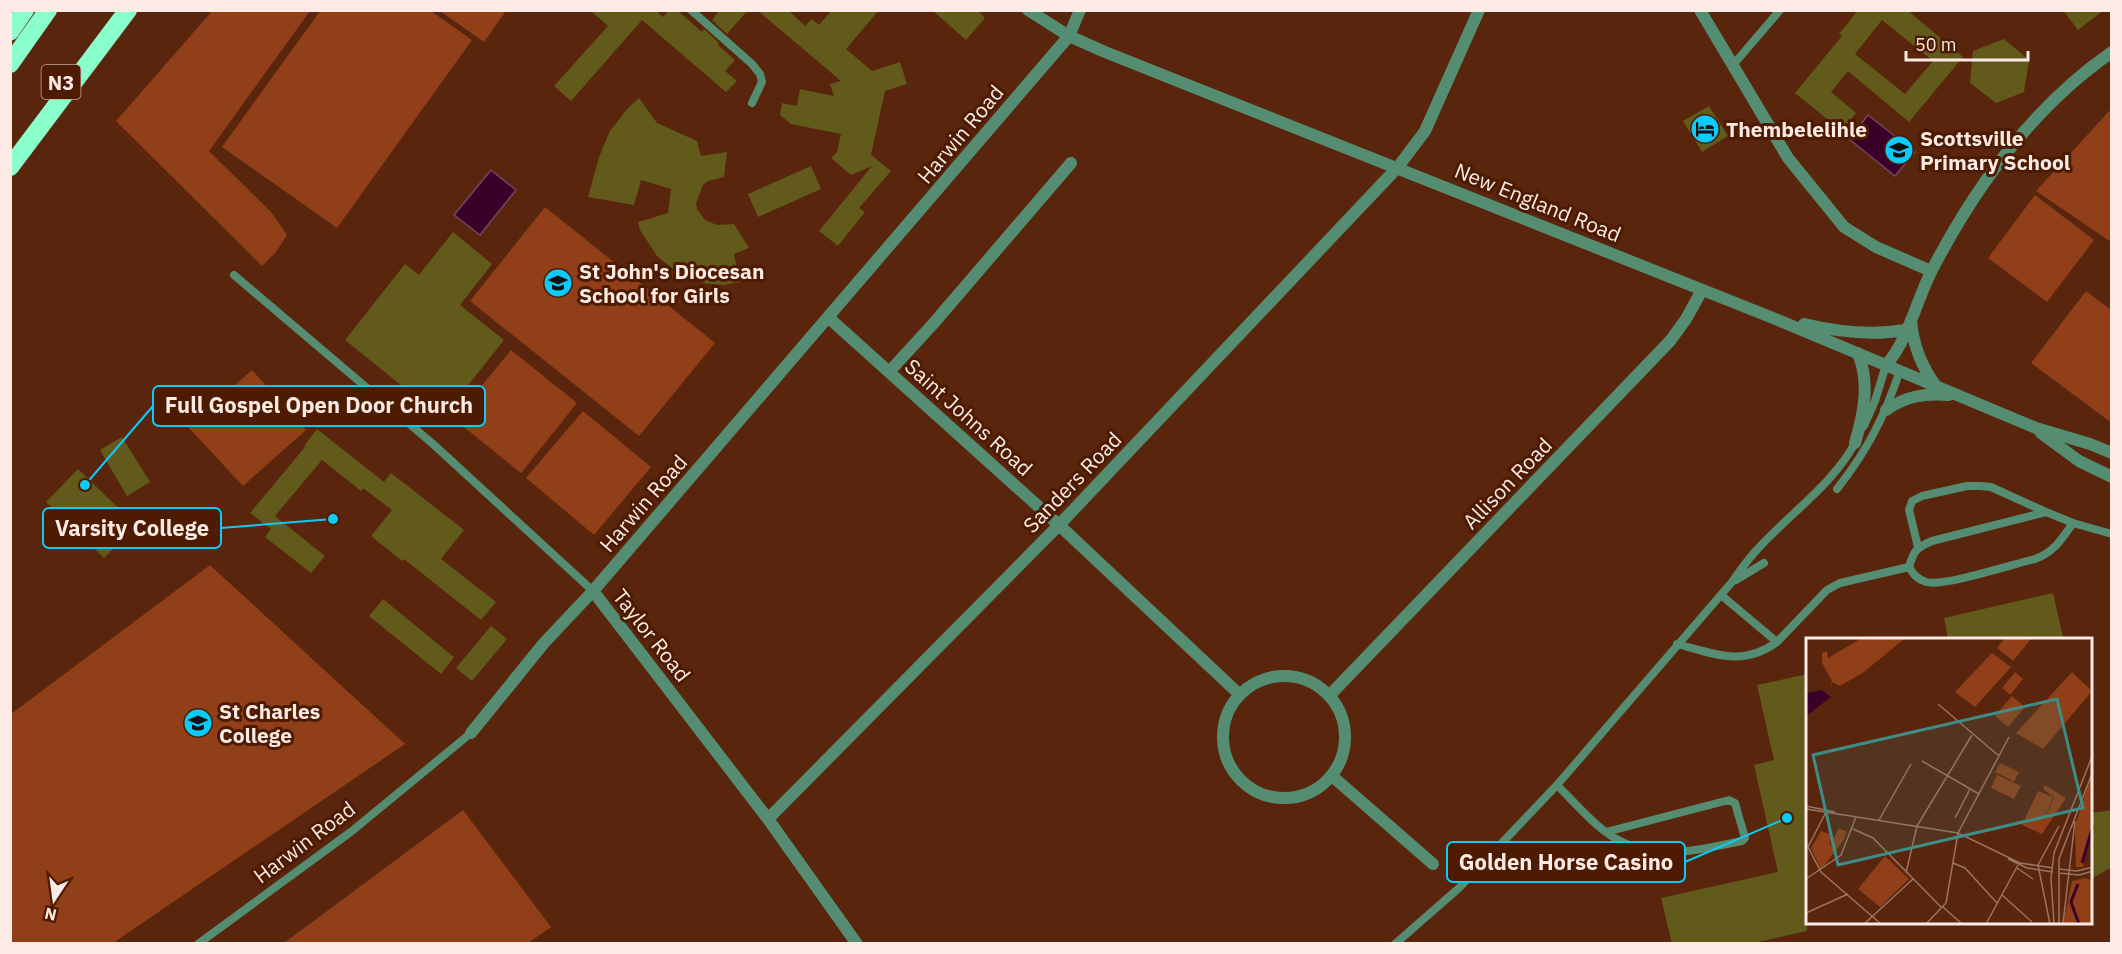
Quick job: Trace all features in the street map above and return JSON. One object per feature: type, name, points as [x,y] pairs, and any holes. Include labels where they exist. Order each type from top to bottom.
[{"type":"highway","points":[[10,32],[24,10]]},
{"type":"highway","name":"N3","points":[[10,64],[48,10]]},
{"type":"highway","name":"N3","points":[[10,153],[112,10]]},
{"type":"highway","points":[[10,167],[128,10]]},
{"type":"street","name":"New England Road","points":[[1028,10],[1069,36],[1773,318],[2036,428],[2112,453]]},
{"type":"street","name":"Harwin Road","points":[[471,733],[544,643],[593,591],[1069,36],[1080,10]]},
{"type":"street","name":"Sanders Road","points":[[768,819],[1059,525],[1398,167],[1425,131],[1479,10]]},
{"type":"street","points":[[1700,10],[1788,158],[1844,227],[1876,247],[1931,271]]},
{"type":"street","points":[[1886,365],[1898,352],[1931,271],[1991,176],[2034,120],[2082,73],[2112,52]]},
{"type":"street","points":[[889,372],[1071,163]]},
{"type":"street","name":"Allison Road","points":[[1330,695],[1670,341],[1686,319],[1702,290]]},
{"type":"street","name":"Saint Johns Road","points":[[829,318],[1059,525],[1239,694]]},
{"type":"street","points":[[1773,318],[1851,333],[1879,333],[1908,324]]},
{"type":"street","points":[[1908,324],[1920,359],[1936,386]]},
{"type":"street","points":[[1898,352],[1900,370]]},
{"type":"street","points":[[1855,443],[1863,416],[1865,391],[1863,368],[1858,353]]},
{"type":"street","points":[[1886,410],[1912,396],[1927,394],[1959,396]]},
{"type":"street","name":"New England Road","points":[[2036,428],[2079,461],[2111,476]]},
{"type":"street","name":"Taylor Road","points":[[593,591],[768,819],[857,944]]},
{"type":"street","points":[[1285,675],[1310,680],[1330,695],[1344,721],[1345,750],[1332,776],[1317,789],[1298,797],[1278,798],[1259,794],[1242,783],[1230,767],[1223,749],[1222,729],[1228,710],[1239,694],[1260,680],[1285,675]]},
{"type":"street","points":[[1332,776],[1433,864]]},
{"type":"lane","points":[[691,10],[752,64],[760,74],[762,82],[752,102]]},
{"type":"lane","points":[[1733,65],[1780,10]]},
{"type":"lane","name":"Taylor Road","points":[[234,275],[433,444],[593,591]]},
{"type":"lane","points":[[1395,944],[1459,888],[1557,785],[1721,595],[1755,552],[1805,504],[1855,443],[1875,401],[1886,365]]},
{"type":"lane","points":[[1837,489],[1866,449],[1886,410],[1900,370]]},
{"type":"lane","points":[[1918,547],[1909,510],[1912,501],[1922,496],[1967,486],[1991,487],[2073,523],[2112,534]]},
{"type":"lane","points":[[2046,512],[1932,541],[1918,547],[1909,567],[1913,574],[1924,581],[1942,582],[2035,559],[2053,549],[2073,523]]},
{"type":"lane","points":[[1732,582],[1764,563]]},
{"type":"lane","points":[[1677,644],[1736,657],[1761,651],[1777,642],[1827,590],[1840,583],[1909,567]]},
{"type":"lane","points":[[1721,595],[1777,642]]},
{"type":"lane","name":"Harwin Road","points":[[198,944],[352,831],[471,733]]},
{"type":"lane","points":[[1557,785],[1597,826],[1619,841],[1641,850],[1666,854],[1692,851],[1745,838],[1735,802],[1729,800],[1606,832]]},
{"type":"shaded area","points":[[213,10],[310,11],[209,151],[271,212],[287,235],[276,252],[262,266],[116,121]]},
{"type":"shaded area","points":[[320,11],[431,11],[472,40],[337,228],[222,147]]},
{"type":"shaded area","points":[[440,11],[506,11],[484,42]]},
{"type":"shaded area","points":[[2111,109],[2111,242],[2036,191]]},
{"type":"shaded area","points":[[1868,115],[1915,152],[1895,176],[1849,139]]},
{"type":"shaded area","points":[[491,170],[516,190],[480,235],[454,215]]},
{"type":"shaded area","points":[[2035,195],[2094,240],[2047,302],[1988,258]]},
{"type":"shaded area","points":[[545,207],[715,343],[639,436],[470,301]]},
{"type":"shaded area","points":[[2086,291],[2111,310],[2112,418],[2109,421],[2031,363]]},
{"type":"shaded area","points":[[511,350],[577,403],[521,473],[454,419]]},
{"type":"shaded area","points":[[252,370],[306,430],[243,486],[188,427]]},
{"type":"shaded area","points":[[583,411],[651,467],[594,535],[526,478]]},
{"type":"shaded area","points":[[210,565],[405,744],[113,943],[11,943],[11,714]]},
{"type":"shaded area","points":[[463,810],[551,927],[528,943],[284,943]]},
{"type":"building","points":[[590,10],[655,10],[663,17],[669,10],[677,10],[702,32],[704,29],[735,60],[725,71],[737,81],[726,92],[642,20],[571,101],[554,86],[608,26]]},
{"type":"building","points":[[720,10],[748,10],[727,34],[712,20]]},
{"type":"building","points":[[757,10],[788,10],[805,26],[812,19],[819,25],[832,10],[879,10],[846,49],[872,71],[900,62],[907,84],[885,91],[871,155],[891,171],[859,208],[865,212],[838,246],[819,231],[872,166],[851,175],[831,158],[837,152],[841,134],[791,124],[780,115],[782,103],[797,106],[800,89],[834,96],[830,84],[841,81]]},
{"type":"building","points":[[932,10],[977,10],[985,18],[966,40]]},
{"type":"building","points":[[1858,10],[1907,10],[1963,57],[1909,122],[1848,71],[1831,92],[1856,113],[1842,131],[1795,93],[1842,36],[1839,34]],"holes":[[[1882,20],[1933,61],[1905,94],[1855,54]]]},
{"type":"building","points":[[2063,10],[2104,10],[2078,30]]},
{"type":"building","points":[[2004,39],[2029,60],[2024,92],[1996,103],[1970,83],[1973,51]]},
{"type":"building","points":[[639,98],[657,123],[697,141],[701,156],[727,152],[724,177],[708,181],[703,185],[696,203],[697,209],[705,220],[717,225],[734,224],[749,248],[734,254],[740,282],[723,285],[703,283],[678,273],[657,256],[640,230],[638,222],[668,213],[671,189],[641,180],[634,205],[588,197],[599,157],[610,131]]},
{"type":"building","name":"Thembelelihle","points":[[1709,106],[1728,136],[1702,152],[1683,121]]},
{"type":"building","points":[[811,166],[821,189],[758,217],[748,194]]},
{"type":"building","points":[[453,232],[492,264],[460,305],[504,340],[442,418],[345,340],[405,264],[419,275]]},
{"type":"building","points":[[317,429],[384,482],[391,473],[464,530],[441,559],[496,602],[481,620],[371,536],[392,510],[363,488],[361,491],[322,460],[275,516],[325,556],[311,573],[265,537],[271,529],[250,513],[305,447]]},
{"type":"building","points":[[122,437],[150,482],[127,496],[100,450]]},
{"type":"building","points":[[78,469],[136,525],[104,558],[46,502]]},
{"type":"building","points":[[2053,593],[2063,637],[1948,638],[1944,618]]},
{"type":"building","points":[[383,599],[454,657],[441,674],[369,616]]},
{"type":"building","points":[[491,626],[507,639],[472,681],[456,668]]},
{"type":"building","points":[[1806,674],[1807,931],[1749,944],[1672,944],[1661,898],[1778,872],[1754,765],[1774,760],[1757,685]]},
{"type":"building","points":[[2112,810],[2112,867],[2092,878],[2092,813]]},
{"type":"place","name":"Thembelelihle","points":[[1705,129]]},
{"type":"place","name":"Scottsville Primary School","points":[[1899,150]]},
{"type":"place","name":"St John's Diocesan School for Girls","points":[[558,283]]},
{"type":"place","name":"Full Gospel Open Door Church","points":[[85,485]]},
{"type":"place","name":"Varsity College","points":[[333,519]]},
{"type":"place","name":"St Charles College","points":[[198,723]]},
{"type":"place","name":"Golden Horse Casino","points":[[1787,818]]}]
